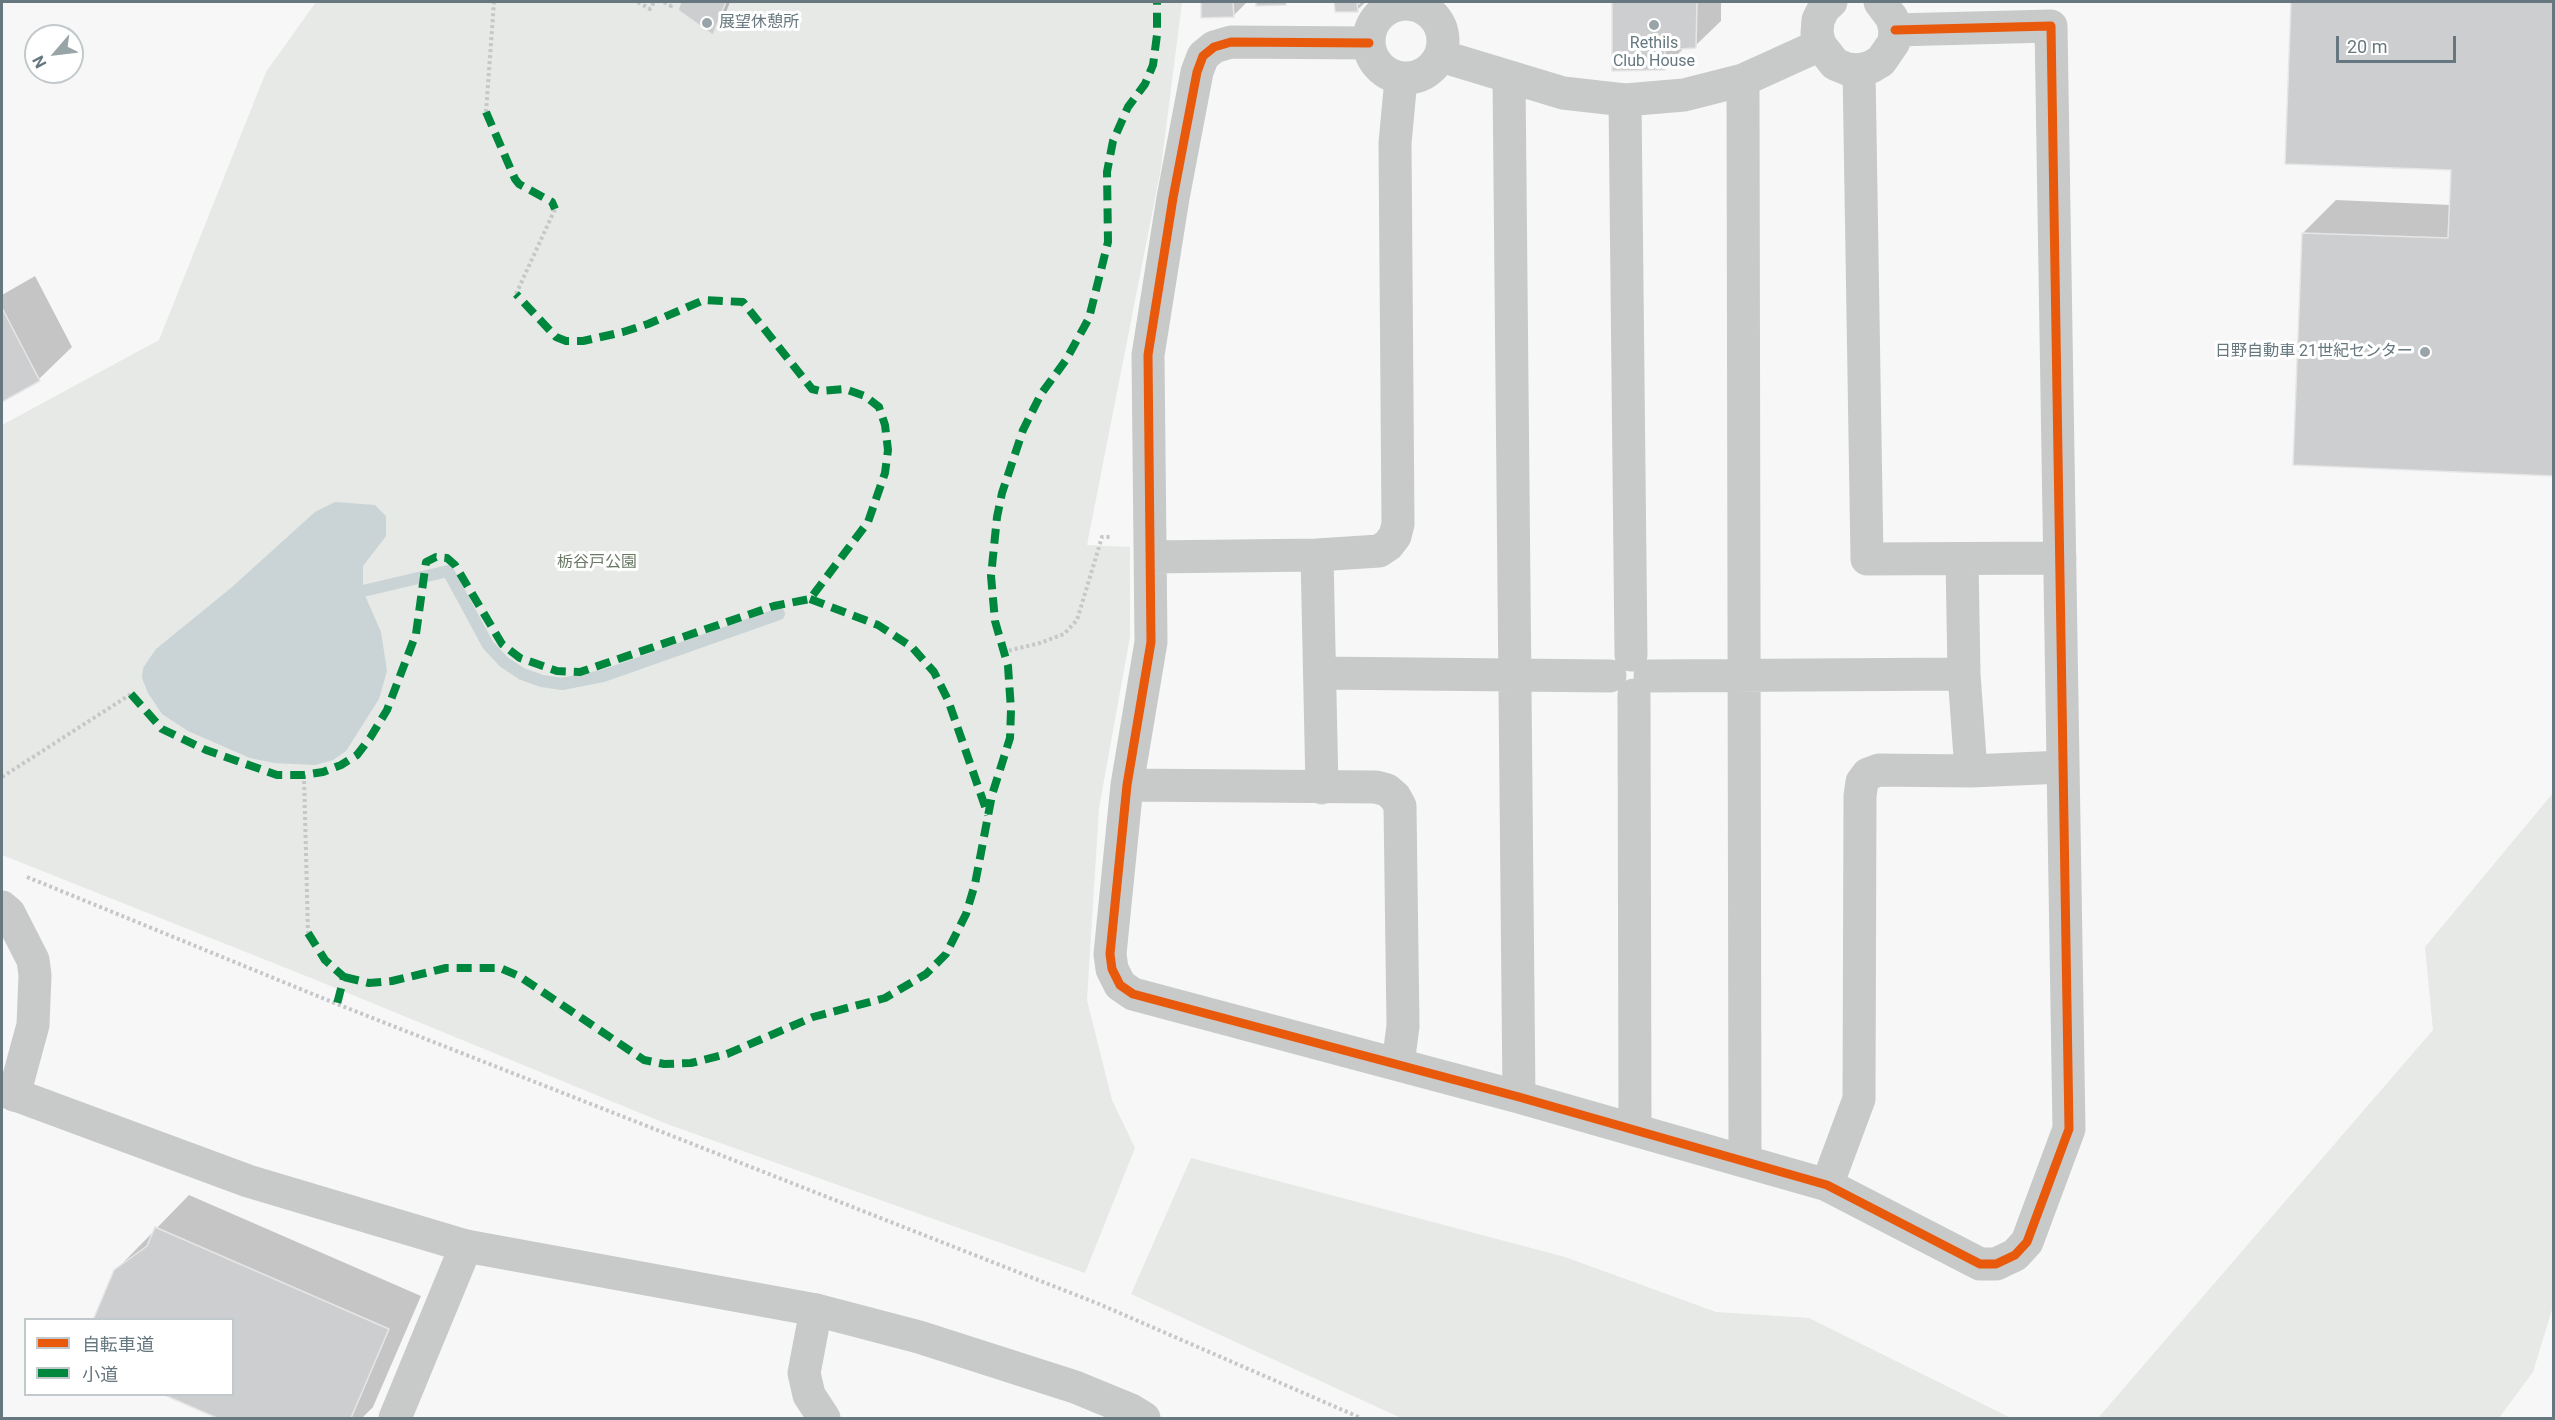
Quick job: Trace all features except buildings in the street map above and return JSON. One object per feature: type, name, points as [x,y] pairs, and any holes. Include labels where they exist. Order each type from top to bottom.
[{"type":"street","points":[[1369,43],[1231,42],[1214,47],[1203,56],[1197,72],[1173,198],[1148,355],[1151,642],[1127,785],[1110,954],[1112,969],[1120,985],[1133,994],[1519,1097],[1827,1185],[1980,1264],[1996,1264],[2015,1256],[2027,1242],[2068,1129],[2051,26],[1888,16],[1894,42],[1881,61],[1859,70],[1847,69],[1835,64],[1826,56],[1817,33],[1818,20],[1824,8],[1831,2]]},
{"type":"street","points":[[1403,3],[1427,10],[1436,19],[1442,31],[1443,44],[1441,56],[1425,74],[1401,79],[1383,70],[1371,53],[1369,43],[1375,21],[1382,12],[1403,3]]},
{"type":"street","points":[[1441,56],[1563,93],[1625,100],[1684,95],[1743,80],[1820,45]]},
{"type":"street","points":[[1859,70],[1867,559],[2060,558]]},
{"type":"street","points":[[1509,78],[1519,1097]]},
{"type":"street","points":[[1150,557],[1317,555],[1379,551],[1395,536],[1398,524],[1395,143],[1401,79]]},
{"type":"street","points":[[1743,80],[1744,1161]]},
{"type":"street","points":[[1625,100],[1635,1129]]},
{"type":"street","points":[[1317,555],[1322,788]]},
{"type":"street","points":[[1962,559],[1964,674],[1971,771]]},
{"type":"street","points":[[1320,673],[1514,673],[1743,677],[1964,674]]},
{"type":"street","points":[[1827,1185],[1859,1100],[1860,796],[1862,782],[1868,774],[1879,770],[1971,771],[2063,767]]},
{"type":"street","points":[[1127,785],[1376,787],[1387,790],[1395,797],[1400,806],[1403,1026],[1398,1064]]},
{"type":"street","points":[[2,907],[9,913],[33,960],[35,975],[33,1024],[8,1092],[248,1181],[466,1246],[816,1310],[919,1336],[1074,1387],[1131,1410],[1144,1419]]},
{"type":"street","points":[[395,1419],[466,1246]]},
{"type":"street","points":[[816,1310],[804,1372],[809,1395],[824,1419]]},
{"type":"path","points":[[486,112],[494,2]]},
{"type":"path","points":[[638,2],[650,9],[654,2]]},
{"type":"path","points":[[664,2],[671,6],[672,2]]},
{"type":"path","points":[[516,294],[555,209]]},
{"type":"path","points":[[1003,652],[1040,643],[1064,634],[1077,620],[1102,537]]},
{"type":"path","points":[[2,777],[131,694]]},
{"type":"path","points":[[304,775],[309,933]]},
{"type":"path","points":[[24,876],[337,1004],[1099,1304],[1361,1419]]},
{"type":"green space","name":"栃谷戸公園","points":[[316,2],[1182,2],[1161,168],[1087,545],[1130,547],[1130,637],[1099,808],[1087,1000],[1112,1100],[1135,1148],[1085,1273],[667,1124],[316,980],[2,855],[2,425],[159,340],[266,72]]},
{"type":"green space","points":[[2553,793],[2554,1303],[2533,1372],[2499,1418],[2098,1418],[2433,1030],[2425,947]]},
{"type":"green space","points":[[1191,1158],[1565,1257],[1716,1312],[1809,1318],[2011,1418],[1401,1418],[1131,1294]]},
{"type":"shaded area","points":[[335,502],[375,505],[386,516],[386,536],[363,566],[363,591],[381,632],[387,671],[379,699],[346,751],[333,760],[315,765],[274,763],[250,758],[188,731],[162,714],[148,693],[142,678],[143,668],[156,649],[231,588],[315,512]]},
{"type":"waterway","points":[[363,591],[448,571],[488,645],[504,662],[522,674],[542,681],[562,684],[603,676],[779,614]]},
{"type":"marked path","points":[[344,977],[369,983],[392,981],[446,968],[500,968],[519,976],[644,1060],[664,1064],[691,1063],[727,1054],[813,1017],[885,998],[926,974],[946,954],[966,914],[975,884],[992,795],[1010,738],[1008,666],[995,621],[991,576],[997,517],[1002,493],[1023,430],[1041,394],[1066,360],[1089,318],[1108,242],[1107,172],[1113,141],[1128,107],[1145,84],[1153,65],[1157,35],[1157,2]]},
{"type":"marked path","points":[[486,112],[515,179],[519,184],[552,202],[555,209]]},
{"type":"marked path","points":[[131,694],[162,729],[206,750],[277,775],[304,775],[323,772],[357,755],[387,710],[416,634],[426,562],[436,557],[447,558],[455,565],[502,644],[520,658],[557,671],[580,672],[774,606],[810,599],[868,522],[885,473],[888,450],[885,425],[879,407],[865,396],[845,389],[820,391],[812,389],[743,302],[704,300],[623,332],[583,341],[566,341],[556,337],[516,294]]},
{"type":"marked path","points":[[810,599],[878,625],[912,647],[934,672],[948,700],[988,815]]},
{"type":"marked path","points":[[308,933],[325,960],[344,977],[337,1004]]},
{"type":"cycle path","points":[[1369,43],[1231,42],[1214,47],[1203,56],[1197,72],[1173,198],[1148,355],[1151,642],[1127,785],[1110,954],[1112,969],[1120,985],[1133,994],[1519,1097],[1827,1185],[1980,1264],[1996,1264],[2015,1255],[2027,1242],[2069,1129],[2051,26],[1895,30]]},
{"type":"place","name":"展望休憩所","points":[[707,23]]},
{"type":"place","name":"Rethils Club House","points":[[1654,25]]},
{"type":"place","name":"日野自動車 21世紀センター","points":[[2425,352]]}]
